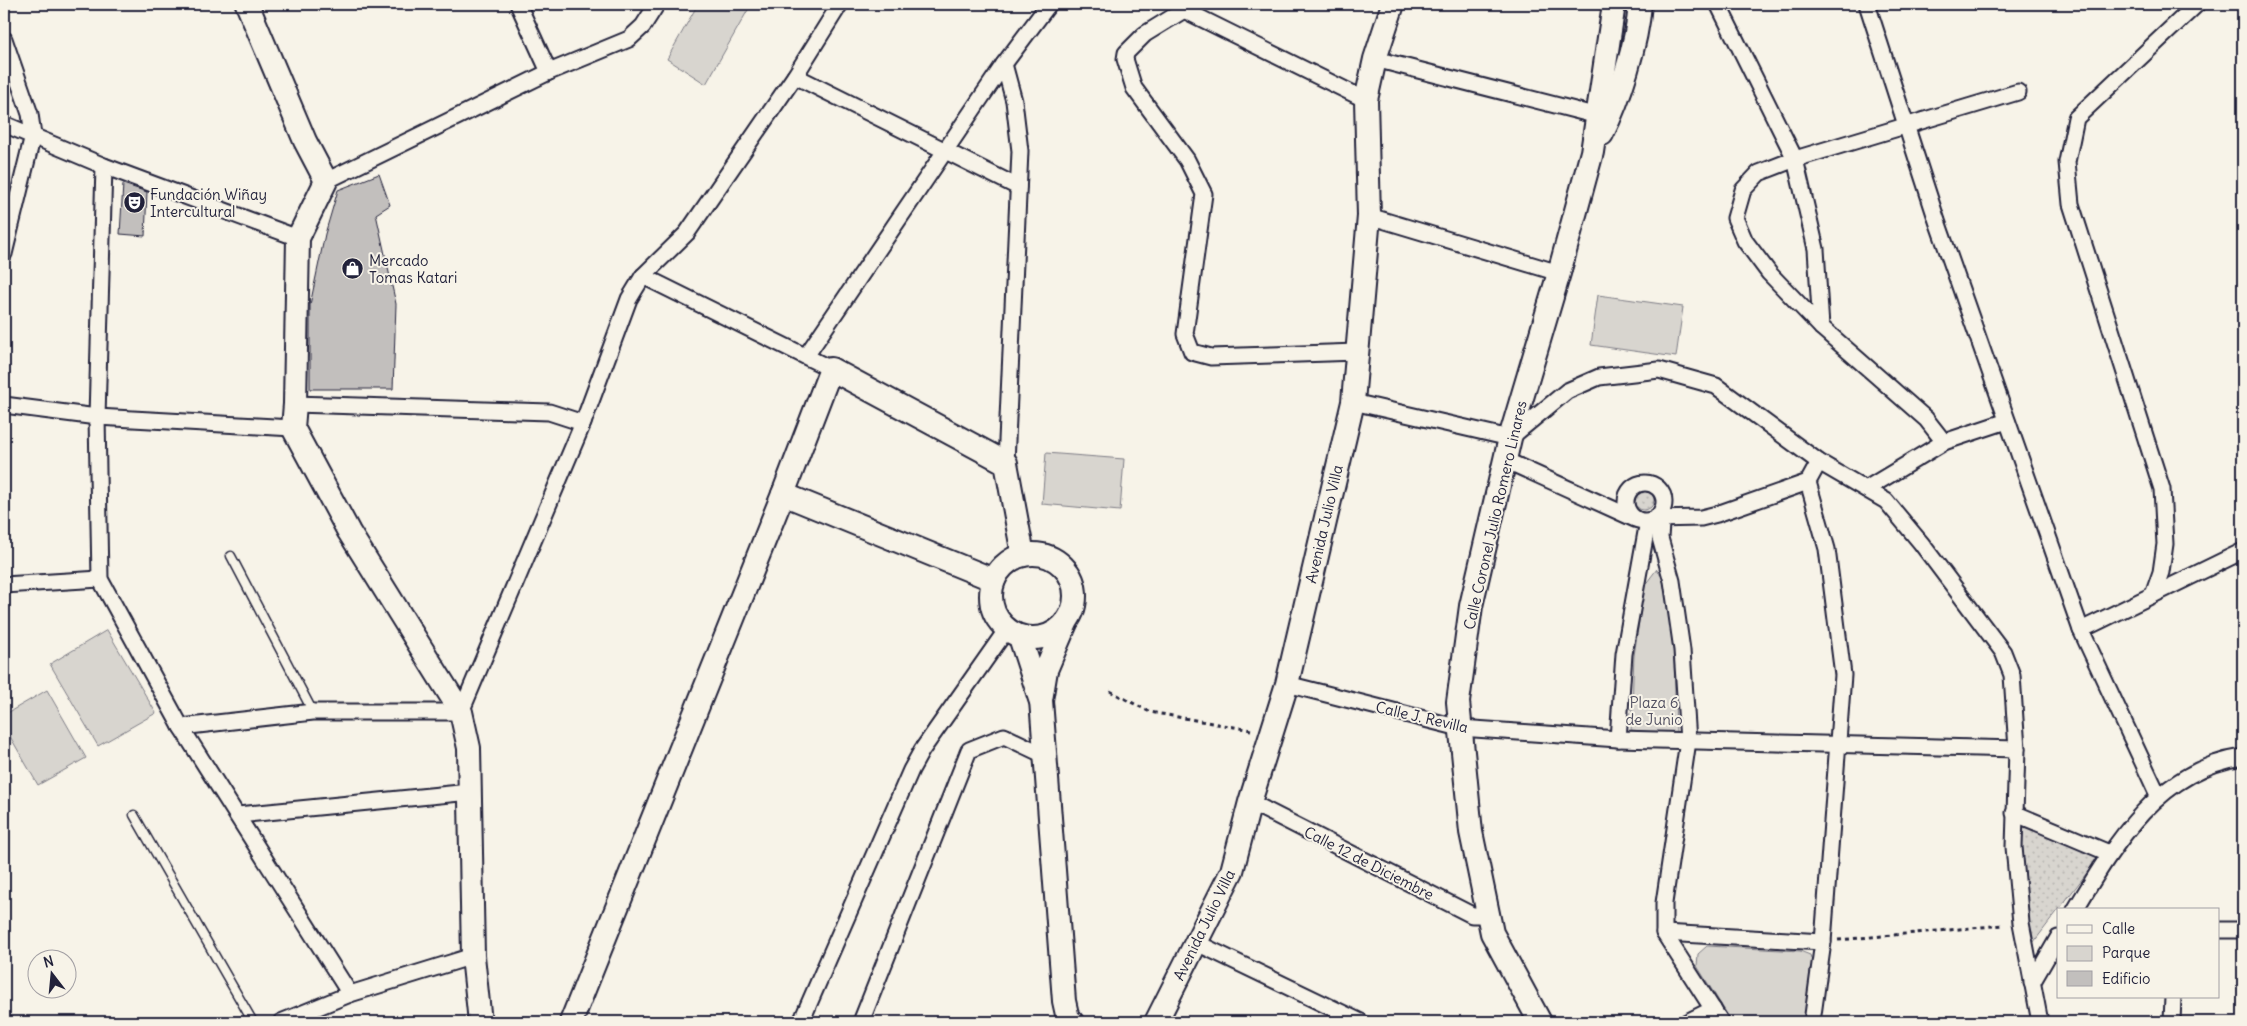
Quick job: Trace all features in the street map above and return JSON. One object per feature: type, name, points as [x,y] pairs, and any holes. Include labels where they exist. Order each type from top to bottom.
[{"type":"street","points":[[247,4],[305,140],[326,181]]},
{"type":"street","points":[[518,4],[548,72]]},
{"type":"street","points":[[480,1022],[472,956],[469,748],[461,712],[349,532],[293,428],[296,404],[298,238],[326,181],[548,72],[629,38],[643,26],[657,4]]},
{"type":"street","points":[[461,712],[583,423],[629,299],[643,276],[687,233],[794,76],[840,4]]},
{"type":"street","points":[[806,356],[1004,64],[1049,4]]},
{"type":"street","name":"Avenida Julio Villa","points":[[1156,1022],[1232,871],[1250,802],[1287,684],[1353,402],[1369,216],[1366,100],[1375,59],[1393,4]]},
{"type":"street","name":"Calle Coronel Julio Romero Linares","points":[[1540,1022],[1492,933],[1471,832],[1458,702],[1471,606],[1508,449],[1592,152],[1614,4]]},
{"type":"street","name":"Calle Coronel Julio Romero Linares","points":[[1592,152],[1615,108],[1639,23],[1640,4]]},
{"type":"street","points":[[1718,4],[1795,159],[1816,249],[1821,327]]},
{"type":"street","points":[[1866,4],[2007,421],[2081,630],[2159,797]]},
{"type":"street","points":[[2154,595],[2161,572],[2165,544],[2162,489],[2071,204],[2067,162],[2076,118],[2197,4]]},
{"type":"street","points":[[1357,352],[1211,357],[1192,352],[1185,334],[1204,194],[1187,160],[1134,88],[1125,59],[1126,53],[1145,34],[1185,7],[1366,100]]},
{"type":"street","points":[[4,39],[30,114],[33,135],[4,254]]},
{"type":"street","points":[[1375,59],[1598,116]]},
{"type":"street","points":[[1004,64],[1014,102],[1020,151],[1006,463],[1022,555]]},
{"type":"street","points":[[794,76],[1018,187]]},
{"type":"street","points":[[1944,442],[1926,419],[1821,327],[1769,273],[1745,241],[1735,218],[1743,190],[1759,173],[1795,159],[1906,124],[2018,92]]},
{"type":"street","points":[[4,124],[104,166],[298,238]]},
{"type":"street","points":[[104,166],[98,417],[100,579],[181,727],[350,994]]},
{"type":"street","points":[[1369,216],[1559,273]]},
{"type":"street","points":[[643,276],[832,369],[1006,463]]},
{"type":"street","points":[[571,1022],[832,369]]},
{"type":"street","points":[[1508,449],[1567,391],[1599,377],[1659,370],[1716,386],[1819,462],[1886,502],[1922,543],[2004,652],[2012,675],[2017,749],[2014,847],[2021,923],[2040,1022]]},
{"type":"street","points":[[1353,402],[1508,449],[1602,504],[1652,518],[1701,518],[1717,514],[1808,482],[1819,462]]},
{"type":"street","points":[[296,404],[549,412],[583,423]]},
{"type":"street","points":[[4,405],[98,417],[293,428]]},
{"type":"street","points":[[1866,489],[1944,442],[2007,421]]},
{"type":"street","points":[[1602,504],[1645,482],[1657,487],[1664,497],[1652,518],[1624,654],[1618,739]]},
{"type":"street","points":[[1808,482],[1827,549],[1843,675],[1823,942],[1812,1022]]},
{"type":"street","points":[[1628,491],[1625,503],[1627,510],[1652,518]]},
{"type":"street","points":[[783,494],[994,580]]},
{"type":"street","points":[[1652,518],[1672,580],[1682,650],[1688,741],[1664,903],[1664,933],[1717,1016],[1687,1022]]},
{"type":"street","points":[[2081,630],[2243,551]]},
{"type":"street","points":[[1013,633],[1034,639],[1049,636],[1071,617],[1076,603],[1076,588],[1070,575],[1061,563],[1048,556],[1035,553],[1022,555],[1010,560],[1001,568],[994,580],[991,592],[991,605],[997,618],[1013,633],[1041,700]]},
{"type":"street","points":[[4,585],[100,579]]},
{"type":"street","points":[[1066,623],[1046,670],[1041,700],[1064,1001],[1068,1019],[1072,1022]]},
{"type":"street","points":[[801,1022],[911,770],[922,750],[1013,633]]},
{"type":"street","name":"Calle J. Revilla","points":[[1287,684],[1460,728],[1618,739],[2017,749]]},
{"type":"street","points":[[181,727],[313,712],[461,712]]},
{"type":"street","points":[[861,1022],[969,750],[1004,736],[1044,755]]},
{"type":"street","points":[[2076,908],[2109,853],[2145,808],[2183,779],[2228,759],[2243,757]]},
{"type":"street","points":[[238,815],[470,792]]},
{"type":"street","name":"Calle 12 de Diciembre","points":[[1250,802],[1472,915],[1488,915]]},
{"type":"street","points":[[2014,813],[2109,853]]},
{"type":"street","points":[[2220,930],[2243,930]]},
{"type":"street","points":[[1664,933],[1823,942]]},
{"type":"street","points":[[2032,983],[2057,940]]},
{"type":"street","points":[[1197,943],[1360,1022]]},
{"type":"street","points":[[281,1022],[350,994],[472,956]]},
{"type":"street","points":[[2172,1022],[2173,998]]},
{"type":"lane","points":[[231,556],[313,712]]},
{"type":"lane","points":[[134,815],[253,1022]]},
{"type":"path","points":[[1110,691],[1150,712],[1271,734]]},
{"type":"path","points":[[1823,942],[2021,923]]},
{"type":"green space","points":[[698,4],[742,4],[749,8],[706,84],[667,59]]},
{"type":"green space","points":[[1598,295],[1683,307],[1676,357],[1591,345]]},
{"type":"green space","points":[[1046,453],[1124,459],[1120,511],[1042,504]]},
{"type":"green space","points":[[1640,490],[1648,490],[1654,496],[1654,504],[1648,510],[1640,510],[1634,504],[1634,496]]},
{"type":"green space","name":"Plaza 6 de Junio","points":[[1657,569],[1666,585],[1674,656],[1676,734],[1631,730],[1634,656],[1644,586]]},
{"type":"green space","points":[[107,630],[156,713],[98,746],[50,664]]},
{"type":"green space","points":[[47,690],[86,758],[38,785],[4,726],[4,715]]},
{"type":"green space","points":[[2021,824],[2099,857],[2060,908],[2057,908],[2057,912],[2030,947]]},
{"type":"green space","points":[[1707,946],[1800,951],[1810,955],[1814,967],[1806,1022],[1732,1022],[1697,966],[1698,954]]},
{"type":"building","name":"Mercado Tomas Katari","points":[[379,174],[390,205],[376,214],[396,304],[393,389],[310,389],[310,305],[325,234],[338,190]]},
{"type":"building","name":"Fundación Wiñay Intercultural","points":[[123,184],[147,192],[145,236],[120,234]]},
{"type":"place","name":"Fundación Wiñay Intercultural","points":[[134,203]]},
{"type":"place","name":"Mercado Tomas Katari","points":[[353,269]]}]
